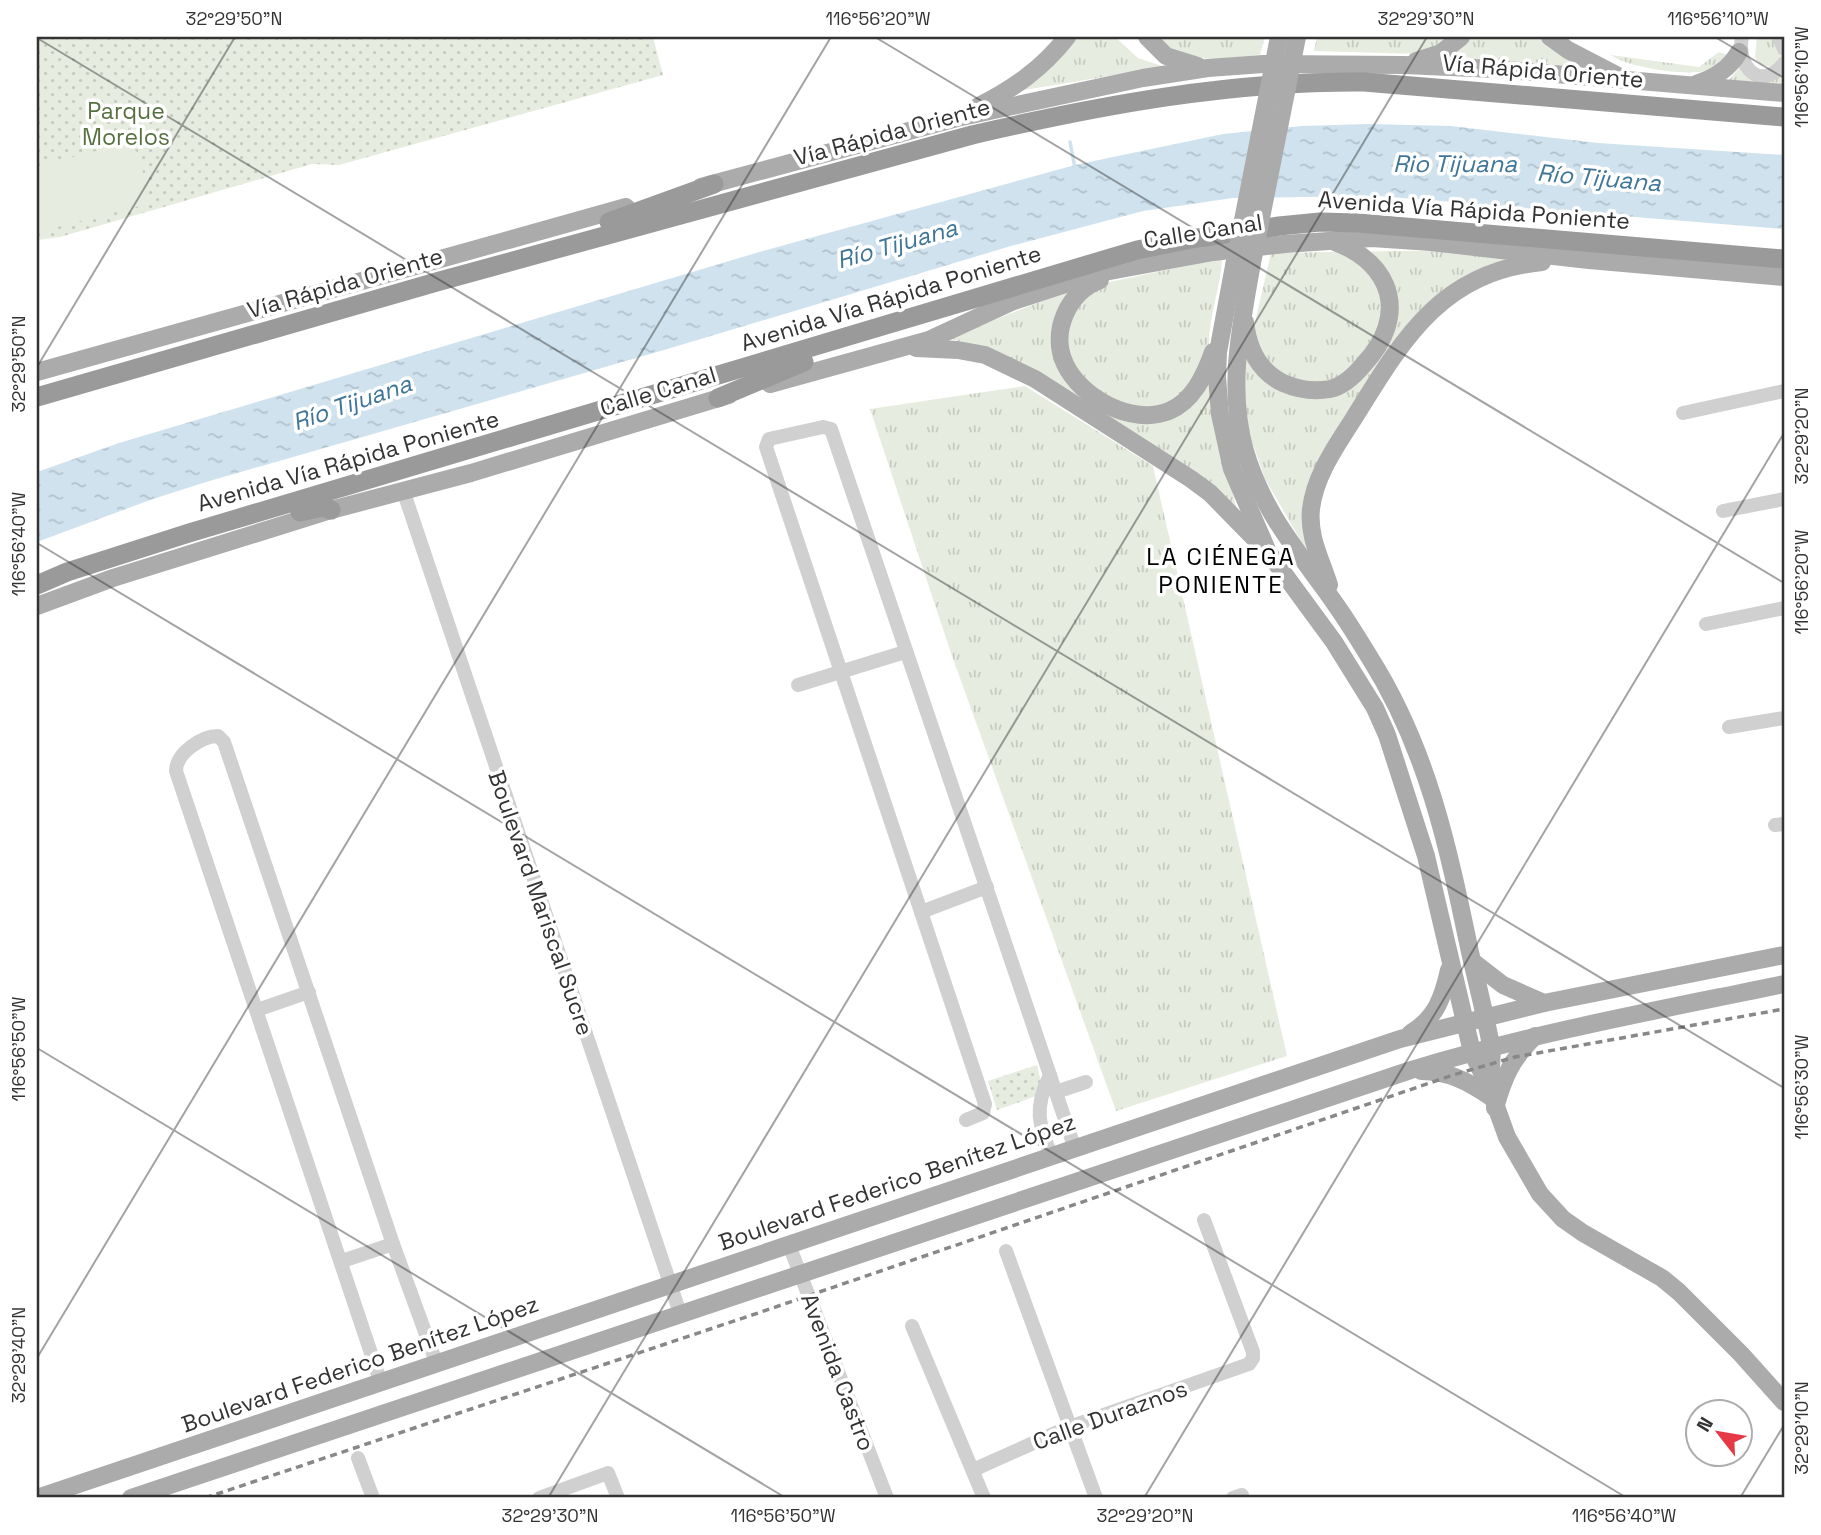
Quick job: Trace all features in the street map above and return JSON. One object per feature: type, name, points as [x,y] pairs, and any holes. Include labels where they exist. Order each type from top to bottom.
[{"type":"highway","name":"Vía Rápida Oriente","points":[[37,397],[440,281],[972,135],[1108,106],[1241,86],[1309,81],[1364,82],[1784,117]]},
{"type":"highway","points":[[440,281],[499,256],[605,223],[714,184]]},
{"type":"highway","name":"Avenida Vía Rápida Poniente","points":[[37,585],[67,572],[189,533],[897,323],[1048,275],[1137,250],[1191,239],[1307,223],[1358,223],[1784,259]]},
{"type":"highway","points":[[1738,256],[1784,267]]},
{"type":"highway","points":[[718,398],[897,323]]},
{"type":"highway","points":[[189,533],[214,534],[314,509],[331,510]]},
{"type":"highway","points":[[37,593],[53,585],[67,572]]},
{"type":"main road","points":[[1146,37],[1166,56],[1208,68]]},
{"type":"main road","points":[[1279,37],[1243,264],[1244,308],[1252,352],[1262,367],[1290,386],[1316,390],[1332,389],[1356,374],[1377,347],[1390,316],[1388,292],[1378,272],[1352,248],[1328,240]]},
{"type":"main road","points":[[1135,266],[1093,282],[1080,291],[1065,312],[1060,334],[1062,355],[1071,374],[1089,393],[1122,411],[1157,414],[1170,411],[1184,401],[1206,373],[1243,264],[1297,37]]},
{"type":"main road","points":[[1404,65],[1441,53],[1461,37]]},
{"type":"main road","points":[[1550,37],[1568,50],[1629,82]]},
{"type":"main road","points":[[957,118],[1021,83],[1036,71],[1066,38]]},
{"type":"main road","points":[[1689,86],[1718,75],[1733,62],[1741,44]]},
{"type":"main road","points":[[37,372],[957,118],[1143,78],[1208,68],[1275,64],[1404,65],[1495,69],[1784,93]]},
{"type":"main road","name":"Calle Canal","points":[[37,606],[113,578],[331,510],[404,492],[718,398],[929,340],[1011,302],[1064,283],[1135,266],[1213,251],[1371,238],[1589,260]]},
{"type":"main road","points":[[1336,605],[1315,551],[1311,509],[1315,488],[1346,431],[1405,338],[1435,306],[1478,279],[1525,263],[1589,260],[1784,277]]},
{"type":"main road","points":[[1244,308],[1237,345],[1236,388],[1244,450],[1267,508],[1336,605],[1392,695],[1425,769],[1449,853],[1491,1047],[1492,1097]]},
{"type":"main road","points":[[1223,326],[1217,377],[1224,439],[1232,469],[1268,552]]},
{"type":"main road","points":[[898,348],[958,350],[985,355],[1035,379],[1191,478],[1210,493],[1268,552],[1334,642],[1375,708],[1387,735],[1426,856],[1472,1052],[1526,1173],[1540,1194],[1563,1219],[1662,1278],[1679,1292],[1741,1353],[1784,1402]]},
{"type":"main road","name":"Boulevard Federico Benítez López","points":[[37,1498],[1400,1039],[1544,1003],[1784,955]]},
{"type":"main road","points":[[1472,961],[1503,985],[1544,1003]]},
{"type":"main road","points":[[1400,1039],[1423,1024],[1442,1001],[1450,963]]},
{"type":"main road","points":[[1699,971],[1703,1001]]},
{"type":"main road","points":[[131,1498],[1410,1070],[1535,1036],[1784,984]]},
{"type":"main road","points":[[1492,1097],[1515,1058],[1535,1036]]},
{"type":"main road","points":[[1410,1070],[1453,1075],[1492,1097]]},
{"type":"street","points":[[1779,37],[1784,49]]},
{"type":"street","points":[[1741,44],[1750,70],[1760,76],[1770,75],[1784,64]]},
{"type":"street","points":[[1683,412],[1784,391]]},
{"type":"street","points":[[966,1120],[983,1113],[985,1104],[766,447],[769,439],[823,427],[831,429],[1075,1149]]},
{"type":"street","name":"Boulevard Mariscal Sucre","points":[[404,492],[680,1313]]},
{"type":"street","points":[[1723,511],[1784,499]]},
{"type":"street","points":[[1706,624],[1784,608]]},
{"type":"street","points":[[798,685],[905,652]]},
{"type":"street","points":[[1729,727],[1784,718]]},
{"type":"street","points":[[380,1382],[342,1261],[176,771],[177,760],[182,754],[208,738],[218,736],[224,742],[393,1244],[436,1362]]},
{"type":"street","points":[[921,912],[987,887]]},
{"type":"street","points":[[257,1010],[309,992]]},
{"type":"street","points":[[1050,1074],[1038,1110],[1042,1131],[1052,1157]]},
{"type":"street","points":[[1056,1092],[1086,1082]]},
{"type":"street","name":"Calle Duraznos","points":[[973,1470],[1069,1427],[1249,1364],[1253,1352],[1204,1220]]},
{"type":"street","points":[[342,1261],[393,1244]]},
{"type":"street","name":"Avenida Castro","points":[[789,1245],[887,1498]]},
{"type":"street","points":[[1006,1251],[1096,1498]]},
{"type":"street","points":[[912,1326],[973,1470],[982,1498]]},
{"type":"street","points":[[358,1458],[373,1498]]},
{"type":"street","points":[[539,1498],[608,1473],[618,1498]]},
{"type":"green space","name":"Parque Morelos","points":[[37,37],[653,37],[663,75],[339,165],[312,164],[60,237],[37,240]]},
{"type":"green space","points":[[1074,37],[1115,37],[1138,58],[1165,67],[1024,90],[1060,57]]},
{"type":"green space","points":[[1152,37],[1265,37],[1260,55],[1214,59],[1180,56]]},
{"type":"green space","points":[[1317,37],[1450,37],[1434,49],[1418,54],[1314,51]]},
{"type":"green space","points":[[1469,37],[1543,37],[1560,55],[1599,72],[1444,59],[1461,49]]},
{"type":"green space","points":[[1757,37],[1776,37],[1781,55],[1778,63],[1770,67],[1760,64],[1755,57]]},
{"type":"green space","points":[[1719,52],[1727,55],[1711,69],[1695,72],[1642,67],[1611,55],[1699,67]]},
{"type":"green space","points":[[1743,63],[1745,67],[1784,73],[1784,86],[1729,80]]},
{"type":"green space","points":[[125,143],[137,152],[152,203],[41,231],[37,215],[37,167]]},
{"type":"green space","points":[[1443,251],[1510,260],[1421,310],[1394,341],[1328,448],[1309,486],[1319,572],[1265,479],[1246,424],[1245,365],[1271,253]]},
{"type":"green space","points":[[1222,258],[1210,333],[1209,365],[1218,428],[1237,511],[986,348],[948,338],[1068,291]]},
{"type":"green space","points":[[1025,386],[1153,466],[1287,1056],[1116,1111],[951,653],[870,409]]},
{"type":"green space","points":[[1037,1065],[1041,1082],[1036,1096],[997,1110],[988,1081]]},
{"type":"water","name":"Rio Tijuana","points":[[1301,126],[1451,126],[1598,143],[1784,155],[1784,229],[1377,196],[1233,198],[1143,211],[1011,246],[664,350],[206,482],[37,542],[37,472],[119,443],[756,253],[1075,165],[1223,134]]},
{"type":"waterway","points":[[1070,142],[1075,168]]},
{"type":"railway","points":[[205,1498],[758,1313],[1453,1075],[1515,1057],[1784,1009]]},
{"type":"district","name":"LA CIÉNEGA PONIENTE","points":[[1221,571]]},
{"type":"water label","name":"Río Tijuana","points":[[1599,178]]},
{"type":"water label","name":"Río Tijuana","points":[[897,244]]},
{"type":"water label","name":"Río Tijuana","points":[[352,403]]}]
